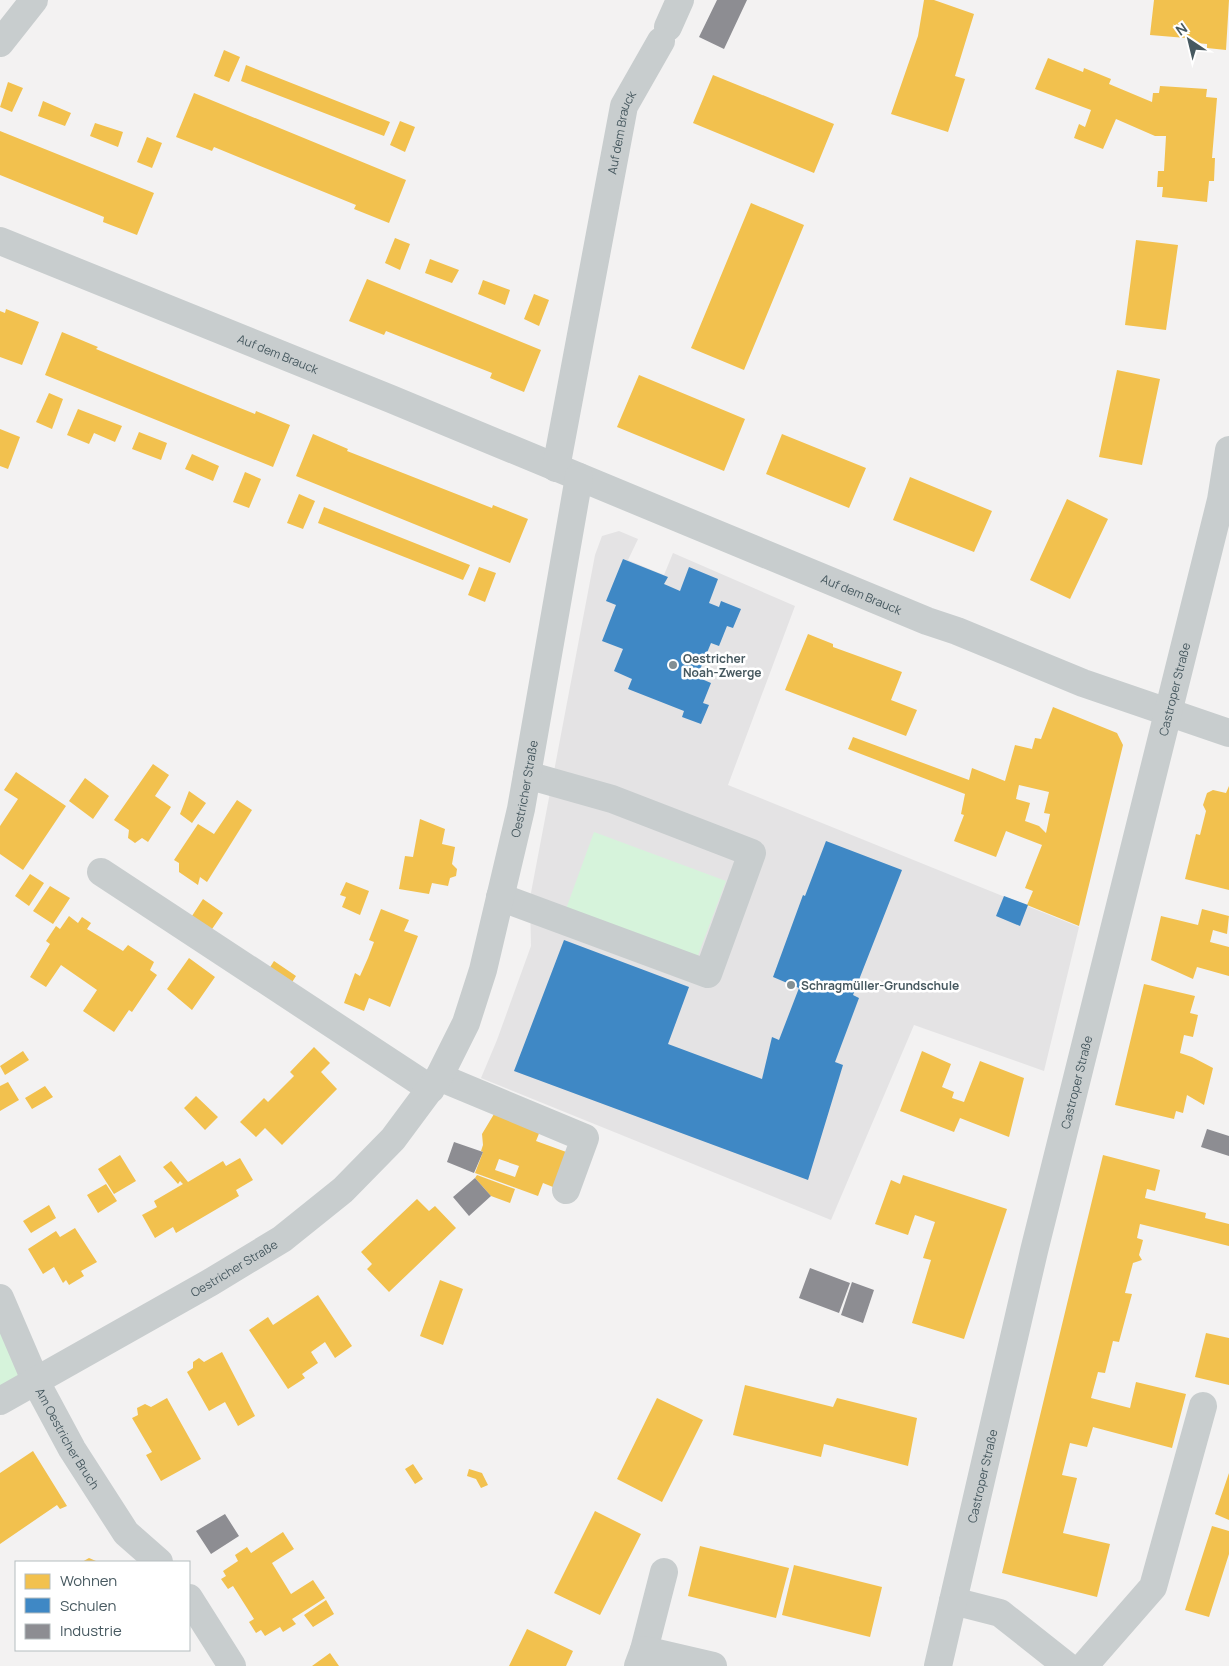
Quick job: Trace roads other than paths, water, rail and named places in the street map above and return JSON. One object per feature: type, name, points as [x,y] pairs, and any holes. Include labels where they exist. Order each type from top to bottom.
[{"type":"street","points":[[0,43],[34,0]]},
{"type":"street","name":"Auf dem Brauck","points":[[568,472],[624,106],[664,34],[680,0]]},
{"type":"street","name":"Auf dem Brauck","points":[[0,240],[1083,683],[1229,733]]},
{"type":"street","name":"Castroper Straße","points":[[938,1666],[1034,1251],[1169,712],[1225,502],[1229,450]]},
{"type":"street","name":"Oestricher Straße","points":[[0,1401],[282,1239],[343,1190],[393,1139],[435,1083],[466,1022],[483,970],[527,775],[568,472]]},
{"type":"street","points":[[500,897],[708,974],[752,853],[612,799],[527,775]]},
{"type":"street","points":[[101,872],[435,1083],[585,1138],[566,1190]]},
{"type":"street","name":"Am Oestricher Bruch","points":[[0,1298],[36,1382],[72,1449],[126,1533],[158,1561]]},
{"type":"street","points":[[1084,1666],[1153,1588],[1203,1406]]},
{"type":"street","points":[[664,1572],[641,1658],[713,1666]]},
{"type":"street","points":[[190,1600],[232,1666]]},
{"type":"street","points":[[953,1600],[1000,1613],[1067,1666]]},
{"type":"place","name":"Oestricher Noah-Zwerge","points":[[673,665]]},
{"type":"place","name":"Schragmüller-Grundschule","points":[[791,985]]}]
